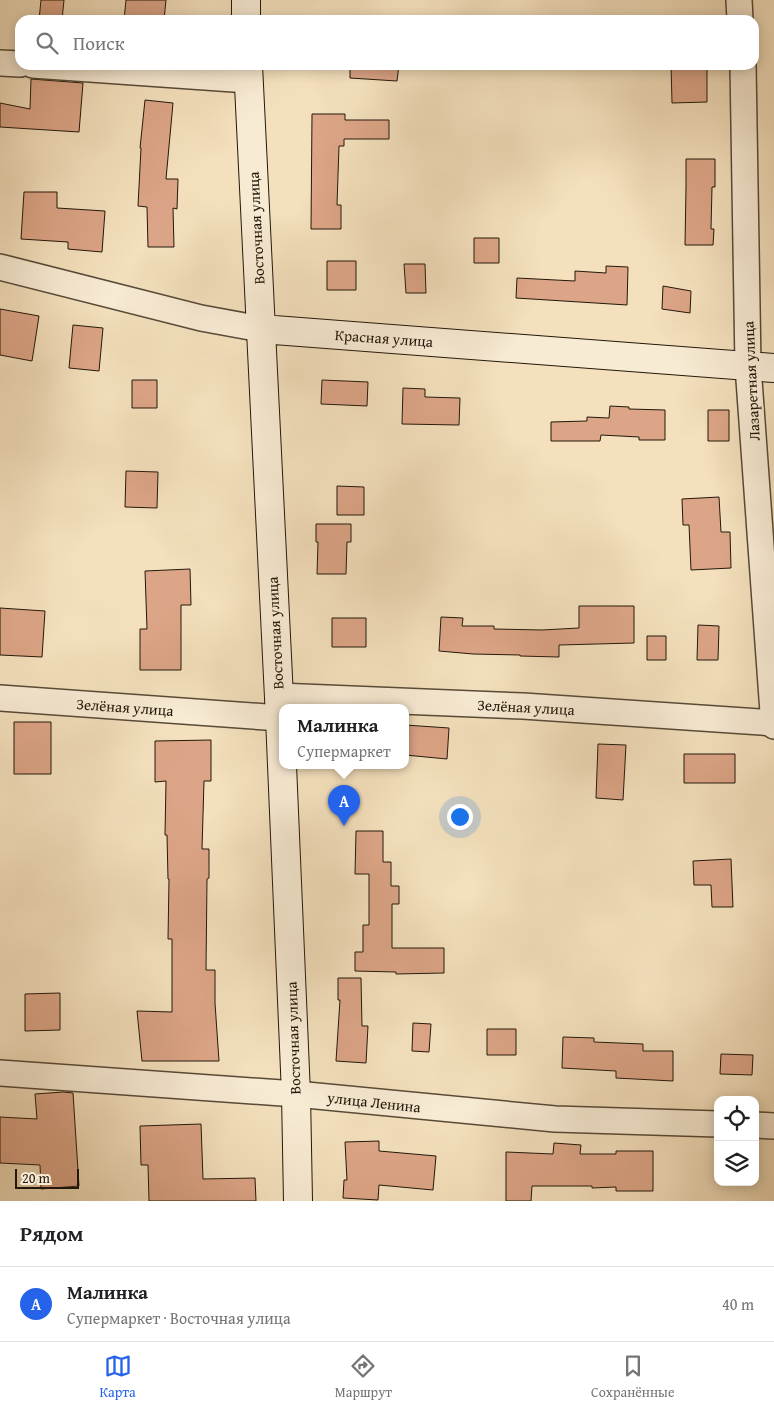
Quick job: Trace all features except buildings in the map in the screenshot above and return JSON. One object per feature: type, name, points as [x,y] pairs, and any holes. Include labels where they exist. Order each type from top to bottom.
[{"type":"street","points":[[246,0],[246,15]]},
{"type":"street","points":[[739,0],[740,15]]},
{"type":"street","points":[[0,63],[15,64]]},
{"type":"street","points":[[187,70],[248,72]]},
{"type":"street","name":"Лазаретная улица","points":[[743,70],[761,367],[774,724]]},
{"type":"street","name":"Восточная улица","points":[[248,72],[279,707]]},
{"type":"street","name":"Красная улица","points":[[0,267],[201,318],[261,329],[761,367]]},
{"type":"street","name":"Зелёная улица","points":[[0,698],[279,707]]},
{"type":"street","name":"Зелёная улица","points":[[409,706],[523,706],[774,724]]},
{"type":"street","name":"Восточная улица","points":[[282,769],[296,1094],[298,1201]]},
{"type":"street","name":"улица Ленина","points":[[0,1073],[296,1094],[555,1119],[714,1124]]},
{"type":"street","points":[[759,1125],[774,1126]]},
{"type":"place","name":"Малинка","points":[[344,826]]}]
